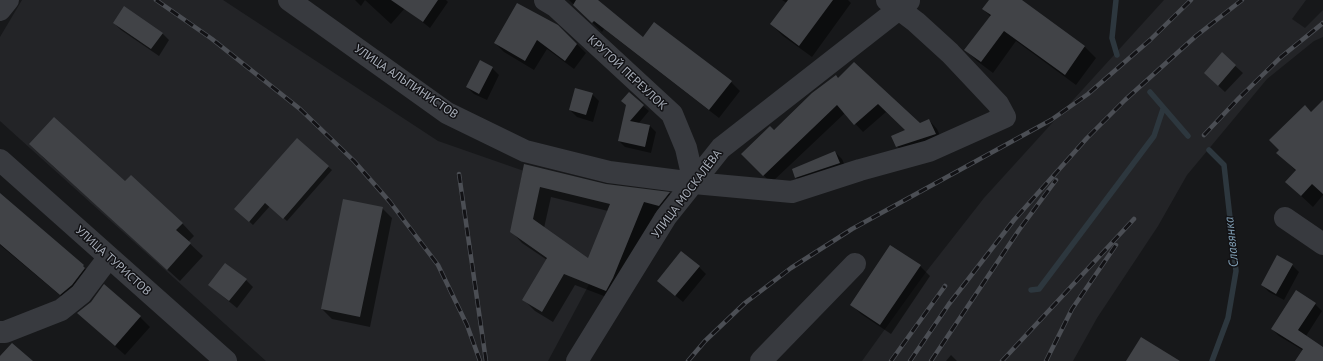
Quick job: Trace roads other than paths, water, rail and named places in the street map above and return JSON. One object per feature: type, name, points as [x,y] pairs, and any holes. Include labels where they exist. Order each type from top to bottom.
[{"type":"street","points":[[0,10],[8,0]]},
{"type":"street","name":"УЛИЦА АЛЬПИНИСТОВ","points":[[289,0],[447,113],[525,151],[609,172],[694,183],[792,192],[860,170],[929,151],[1005,117],[998,104],[950,53],[916,22],[899,3]]},
{"type":"street","name":"КРУТОЙ ПЕРЕУЛОК","points":[[545,0],[555,6],[672,114],[686,148],[694,183]]},
{"type":"street","name":"УЛИЦА МОСКАЛЁВА","points":[[576,361],[666,217],[721,148],[899,3]]},
{"type":"street","name":"УЛИЦА ТУРИСТОВ","points":[[2,167],[109,257],[226,361]]},
{"type":"street","points":[[1285,218],[1321,240]]},
{"type":"street","points":[[0,332],[5,332],[61,310],[82,294],[109,257]]},
{"type":"street","points":[[761,361],[855,264]]},
{"type":"waterway","name":"Славянка","points":[[1116,0],[1112,38],[1117,55]]},
{"type":"waterway","name":"Славянка","points":[[1150,92],[1188,136]]},
{"type":"waterway","points":[[1031,290],[1039,289],[1154,136],[1163,109]]},
{"type":"waterway","name":"Славянка","points":[[1209,150],[1224,165],[1236,271],[1228,318],[1212,361]]},
{"type":"railway","points":[[156,0],[212,39],[300,109],[354,161],[390,202],[438,265],[467,325],[480,361]]},
{"type":"railway","points":[[688,361],[705,341],[745,303],[791,268],[852,229],[1051,120],[1088,94],[1150,40],[1191,0]]},
{"type":"railway","points":[[910,361],[949,304],[1014,220],[1087,138],[1125,100],[1196,36],[1242,0]]},
{"type":"railway","points":[[1204,135],[1281,57],[1323,23]]},
{"type":"railway","points":[[459,174],[486,361]]},
{"type":"railway","points":[[931,361],[1019,230],[1056,180]]},
{"type":"railway","points":[[1002,361],[1134,219]]},
{"type":"railway","points":[[1046,361],[1072,309],[1116,245]]},
{"type":"railway","points":[[891,361],[945,286]]}]
